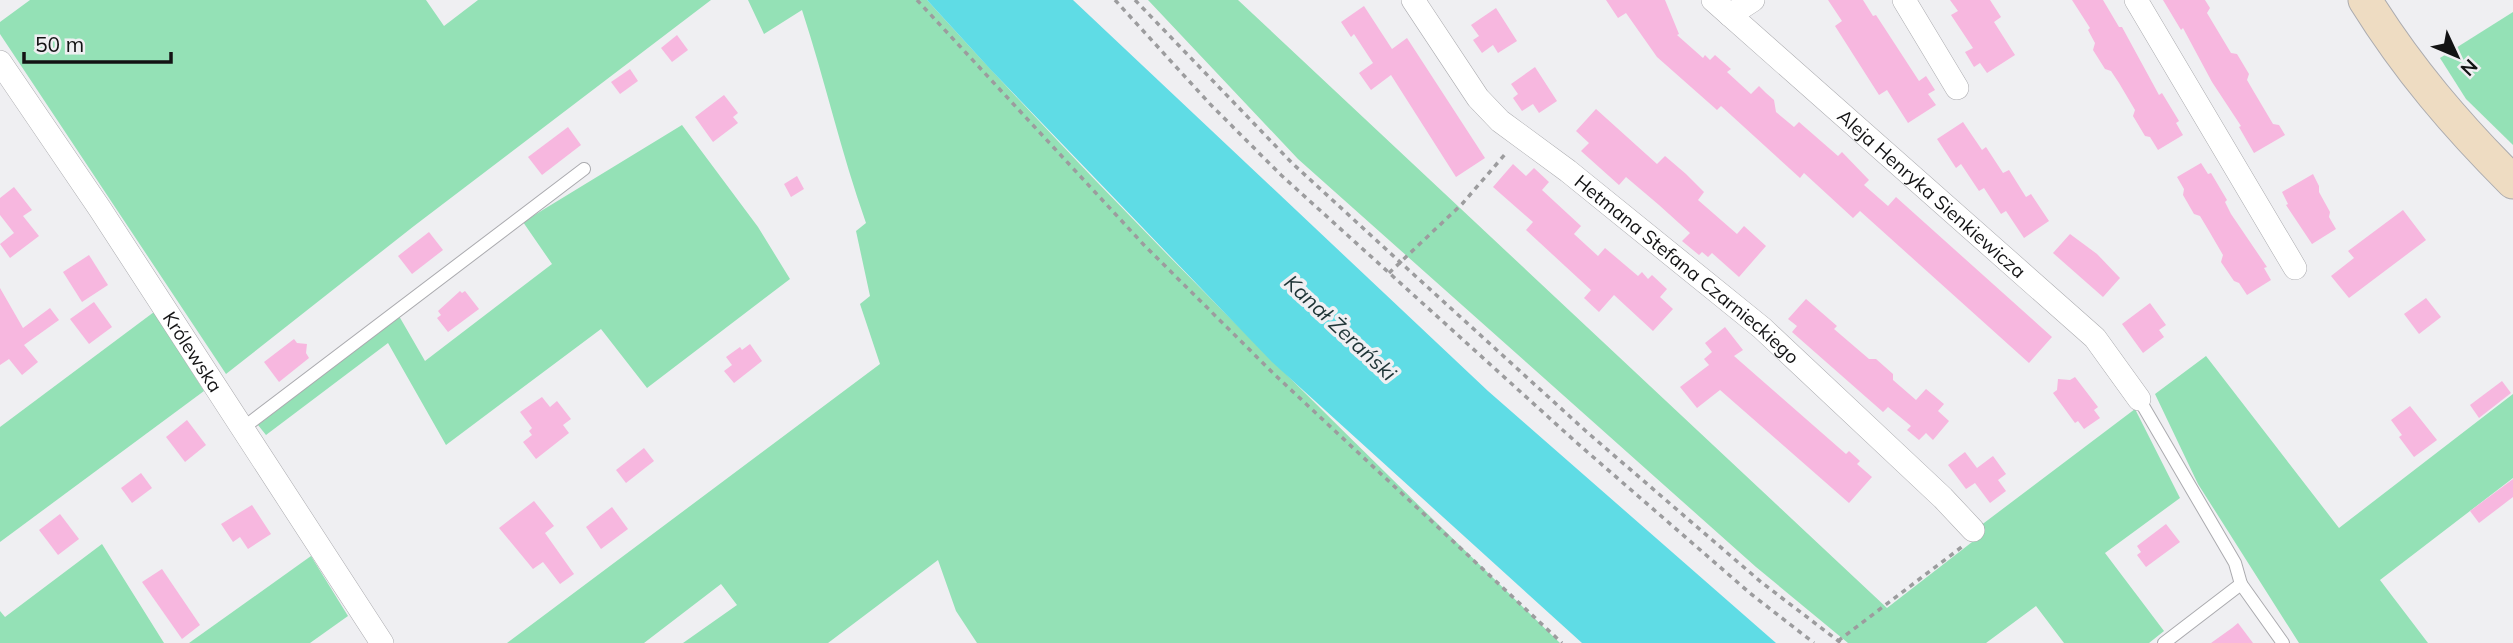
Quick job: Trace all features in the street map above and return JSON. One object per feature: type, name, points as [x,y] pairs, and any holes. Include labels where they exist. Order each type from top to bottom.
[{"type":"main road","points":[[2365,0],[2390,41],[2428,92],[2469,139],[2513,182]]},
{"type":"street","name":"Hetmana Stefana Czarnieckiego","points":[[1413,0],[1478,98],[1500,121],[1568,171],[1762,328],[1943,498],[1973,530]]},
{"type":"street","points":[[1721,7],[1753,0]]},
{"type":"street","points":[[1904,0],[1957,88]]},
{"type":"street","points":[[2136,0],[2295,268]]},
{"type":"street","name":"Aleja Henryka Sienkiewicza","points":[[1721,7],[2095,338],[2139,399]]},
{"type":"street","name":"Królewska","points":[[0,62],[100,209],[382,643]]},
{"type":"lane","points":[[243,428],[584,169]]},
{"type":"lane","points":[[2139,399],[2235,563],[2241,584],[2283,643]]},
{"type":"lane","points":[[2164,643],[2241,584]]},
{"type":"path","points":[[917,0],[1144,245],[1274,374],[1562,643]]},
{"type":"path","points":[[1115,0],[1210,104],[1281,175],[1597,461],[1751,594],[1814,643]]},
{"type":"path","points":[[1135,0],[1292,163],[1400,262],[1588,432],[1761,582],[1839,642],[1977,535],[1973,530]]},
{"type":"path","points":[[1389,273],[1462,204],[1520,137]]},
{"type":"green space","points":[[30,0],[426,0],[444,26],[478,0],[711,0],[414,226],[226,374],[0,34],[0,22]]},
{"type":"green space","points":[[748,0],[927,0],[1159,246],[1560,643],[977,643],[956,611],[938,560],[828,643],[683,643],[737,605],[721,584],[644,643],[507,643],[880,364],[860,304],[870,296],[856,231],[866,223],[802,10],[764,34]]},
{"type":"green space","points":[[1148,0],[1238,0],[1887,608],[1985,532],[1980,526],[2135,409],[2180,498],[2105,553],[2164,631],[2149,643],[2064,643],[2036,606],[1986,643],[1848,643],[1756,567],[1298,159]]},
{"type":"green space","points":[[2513,12],[2513,145],[2466,99],[2440,58]]},
{"type":"green space","points":[[682,125],[758,227],[790,279],[647,388],[601,329],[446,445],[388,343],[266,435],[258,425],[399,316],[425,361],[552,264],[523,222]]},
{"type":"green space","points":[[154,312],[204,391],[0,542],[0,427]]},
{"type":"green space","points":[[2206,356],[2339,528],[2513,394],[2513,478],[2380,580],[2428,643],[2299,643],[2198,484],[2155,394]]},
{"type":"green space","points":[[102,544],[164,643],[0,643],[0,611],[5,617]]},
{"type":"green space","points":[[311,556],[348,616],[310,643],[189,643]]},
{"type":"water","name":"Kanał Żerański","points":[[927,0],[1073,0],[1488,391],[1776,643],[1582,643],[1272,362]]},
{"type":"building","points":[[1606,0],[1665,0],[1679,34],[1677,35],[1703,58],[1705,55],[1710,60],[1715,55],[1731,69],[1727,72],[1751,94],[1759,86],[1774,100],[1776,112],[1794,127],[1799,122],[1838,156],[1842,152],[1869,180],[1864,185],[1888,206],[1896,197],[2052,337],[2029,363],[1860,211],[1853,218],[1804,173],[1800,178],[1721,106],[1717,110],[1657,57],[1626,13],[1618,18]]},
{"type":"building","points":[[1828,0],[1863,0],[1873,16],[1876,15],[1919,81],[1926,76],[1935,90],[1928,94],[1936,105],[1908,123],[1887,90],[1879,95],[1835,26],[1842,21]]},
{"type":"building","points":[[1950,0],[1990,0],[2001,17],[1994,22],[2015,55],[1987,73],[1980,63],[1974,67],[1965,52],[1973,48],[1951,15],[1958,11]]},
{"type":"building","points":[[2072,0],[2103,0],[2119,27],[2122,27],[2159,95],[2162,93],[2179,121],[2176,123],[2183,135],[2158,150],[2150,137],[2145,136],[2133,116],[2135,110],[2119,83],[2111,71],[2105,69],[2093,50],[2095,43],[2088,30],[2090,28]]},
{"type":"building","points":[[2163,0],[2205,0],[2210,8],[2207,13],[2231,53],[2237,54],[2249,74],[2247,80],[2273,124],[2279,125],[2285,135],[2254,153],[2183,28],[2181,30]]},
{"type":"building","points":[[1364,6],[1392,49],[1407,38],[1485,158],[1456,177],[1391,75],[1371,90],[1359,73],[1373,63],[1354,34],[1351,37],[1341,22]]},
{"type":"building","points":[[1496,8],[1517,41],[1498,53],[1493,45],[1482,53],[1473,40],[1479,36],[1471,25]]},
{"type":"building","points":[[677,35],[688,50],[672,62],[661,48]]},
{"type":"building","points":[[1535,67],[1557,101],[1539,113],[1533,104],[1522,111],[1513,98],[1518,94],[1511,84]]},
{"type":"building","points":[[630,69],[638,81],[620,94],[611,82]]},
{"type":"building","points":[[724,95],[738,113],[733,117],[738,123],[713,142],[695,117]]},
{"type":"building","points":[[1596,109],[1657,164],[1665,156],[1686,174],[1704,192],[1698,200],[1737,234],[1744,226],[1766,246],[1739,277],[1712,253],[1708,257],[1702,252],[1699,255],[1682,241],[1690,233],[1659,205],[1626,177],[1619,185],[1581,151],[1589,143],[1576,131]]},
{"type":"building","points":[[1963,122],[1982,150],[1986,147],[2003,173],[2009,170],[2026,197],[2031,194],[2049,221],[2024,238],[2006,211],[2001,214],[1984,188],[1979,191],[1961,164],[1956,168],[1937,139]]},
{"type":"building","points":[[568,127],[581,145],[542,175],[528,157]]},
{"type":"building","points":[[2201,163],[2208,174],[2211,173],[2227,200],[2225,202],[2231,214],[2267,267],[2264,268],[2271,280],[2247,295],[2221,262],[2223,255],[2200,216],[2194,214],[2183,195],[2184,189],[2177,177]]},
{"type":"building","points":[[1513,164],[1526,176],[1534,168],[1549,182],[1542,190],[1581,226],[1574,234],[1598,256],[1605,248],[1638,276],[1642,272],[1648,279],[1652,275],[1667,289],[1660,297],[1673,309],[1653,331],[1614,295],[1599,312],[1584,298],[1591,290],[1526,230],[1533,222],[1493,187]]},
{"type":"building","points":[[2313,174],[2336,229],[2312,244],[2286,205],[2288,204],[2282,192]]},
{"type":"building","points":[[797,176],[804,189],[791,197],[784,184]]},
{"type":"building","points":[[14,187],[32,210],[23,216],[39,236],[10,258],[0,244],[14,233],[0,215],[0,198]]},
{"type":"building","points":[[2403,210],[2426,240],[2349,298],[2331,276],[2354,258],[2348,251]]},
{"type":"building","points":[[429,232],[443,250],[412,274],[398,256]]},
{"type":"building","points":[[2070,234],[2097,254],[2120,278],[2103,297],[2053,253]]},
{"type":"building","points":[[89,255],[108,285],[82,302],[63,272]]},
{"type":"building","points":[[0,288],[23,328],[50,308],[59,320],[24,345],[38,362],[22,375],[9,359],[0,365]]},
{"type":"building","points":[[460,291],[465,291],[479,309],[448,332],[437,318],[441,315],[438,311]]},
{"type":"building","points":[[2426,298],[2441,317],[2419,334],[2404,314]]},
{"type":"building","points":[[1806,299],[1837,326],[1834,329],[1869,359],[1876,359],[1893,374],[1893,380],[1916,400],[1926,389],[1944,404],[1938,411],[1949,421],[1933,440],[1926,433],[1919,440],[1907,430],[1911,426],[1888,407],[1883,412],[1792,332],[1797,326],[1788,319]]},
{"type":"building","points":[[94,302],[112,327],[89,344],[70,319]]},
{"type":"building","points":[[2150,303],[2166,325],[2159,330],[2164,337],[2143,353],[2122,324]]},
{"type":"building","points":[[1725,327],[1743,350],[1734,356],[1846,454],[1849,451],[1860,461],[1857,464],[1872,477],[1849,503],[1720,390],[1697,408],[1680,387],[1709,365],[1704,359],[1712,352],[1705,343]]},
{"type":"building","points":[[294,339],[297,343],[307,344],[306,353],[309,358],[279,382],[264,362]]},
{"type":"building","points":[[750,344],[762,361],[734,383],[724,371],[732,365],[726,357],[740,347],[742,350]]},
{"type":"building","points":[[2075,377],[2098,407],[2094,410],[2100,418],[2084,429],[2078,421],[2075,423],[2053,393],[2057,390],[2058,379],[2070,380]]},
{"type":"building","points":[[2502,381],[2511,393],[2479,418],[2470,405]]},
{"type":"building","points":[[542,397],[550,407],[557,401],[571,419],[563,425],[569,433],[536,459],[523,442],[532,435],[529,431],[532,428],[520,412]]},
{"type":"building","points":[[2410,406],[2437,440],[2414,457],[2399,437],[2402,435],[2391,420]]},
{"type":"building","points":[[187,420],[206,445],[185,462],[166,437]]},
{"type":"building","points":[[644,448],[654,461],[626,483],[616,470]]},
{"type":"building","points":[[1965,452],[1977,468],[1993,456],[2006,474],[1998,480],[2006,491],[1990,503],[1975,483],[1966,489],[1948,465]]},
{"type":"building","points":[[141,473],[152,488],[132,503],[121,488]]},
{"type":"building","points":[[2513,479],[2513,497],[2479,523],[2470,511]]},
{"type":"building","points":[[534,501],[554,526],[545,533],[574,574],[560,584],[543,562],[533,569],[499,528]]},
{"type":"building","points":[[252,505],[271,534],[248,549],[240,537],[233,542],[221,524]]},
{"type":"building","points":[[612,507],[628,529],[601,549],[586,527]]},
{"type":"building","points":[[60,514],[79,539],[58,555],[39,530]]},
{"type":"building","points":[[2166,524],[2180,542],[2146,567],[2137,555],[2141,552],[2137,546]]},
{"type":"building","points":[[162,569],[200,625],[182,639],[142,582]]},
{"type":"building","points":[[2238,623],[2253,643],[2211,643],[2232,628]]}]
